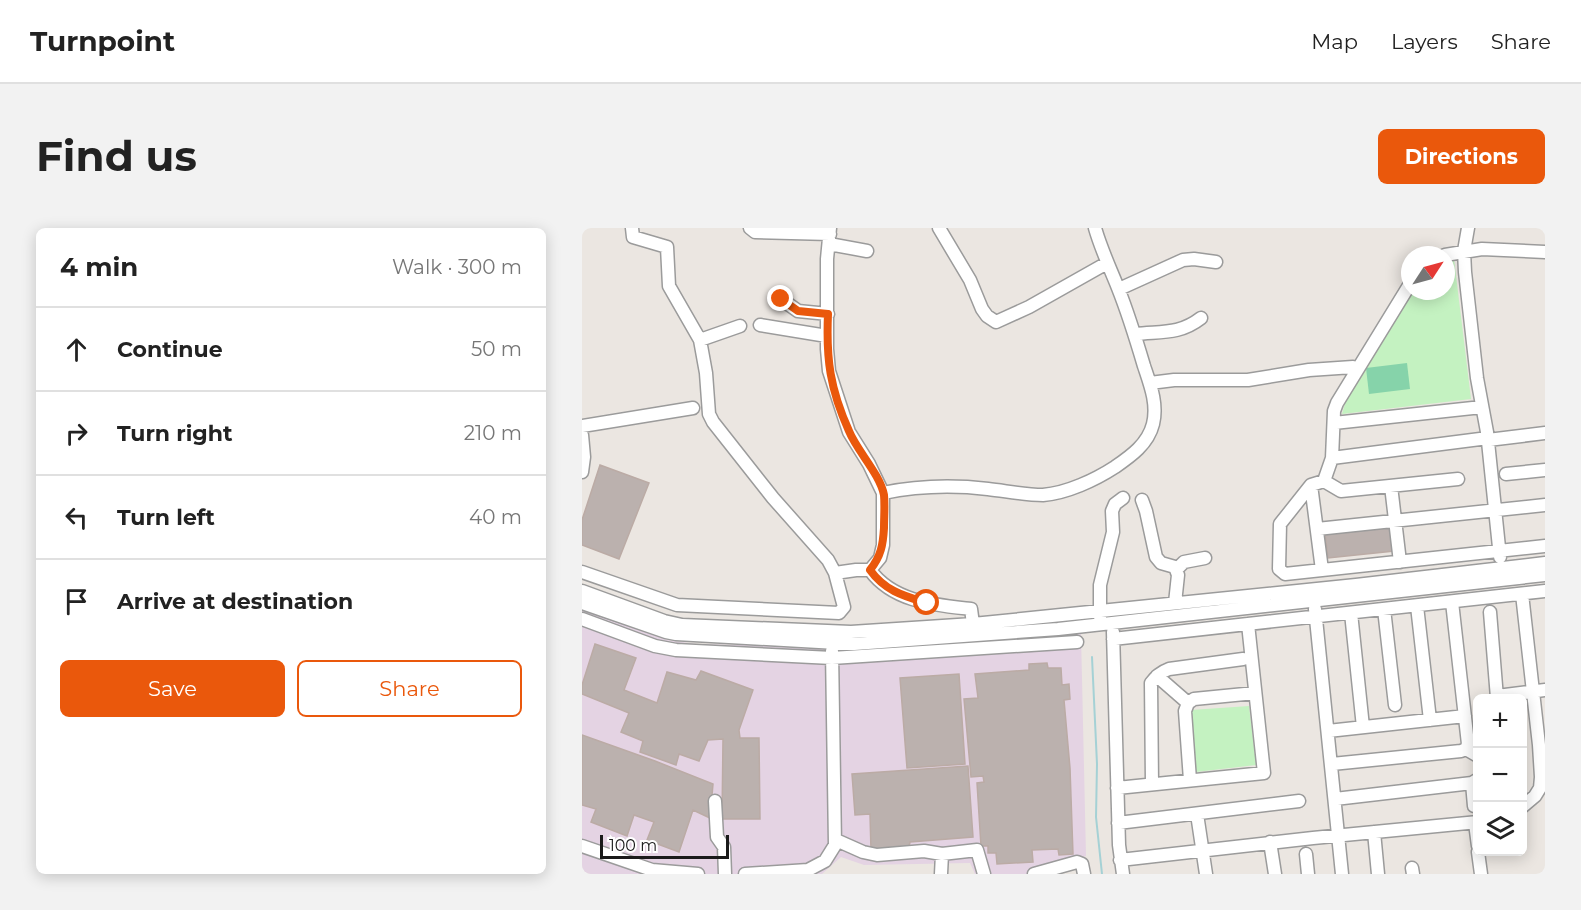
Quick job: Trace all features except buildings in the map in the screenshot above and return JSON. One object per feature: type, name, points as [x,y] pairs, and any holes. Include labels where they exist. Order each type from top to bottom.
[{"type":"street","points":[[582,573],[677,605],[839,613],[844,607],[835,573],[828,560],[773,498],[713,422],[707,405],[706,373],[700,340],[669,286],[667,247],[664,244],[638,240],[631,233],[632,228]]},
{"type":"street","points":[[750,228],[755,232],[830,236],[867,251]]},
{"type":"street","points":[[939,228],[970,280],[982,309],[996,322],[1029,307],[1107,263]]},
{"type":"street","points":[[883,493],[904,489],[975,488],[1042,495],[1060,492],[1108,472],[1131,456],[1146,439],[1153,425],[1155,412],[1150,383],[1135,334],[1095,228]]},
{"type":"street","points":[[1468,228],[1464,252],[1477,378],[1488,439],[1502,573]]},
{"type":"street","points":[[830,236],[827,336],[829,371],[849,432],[869,464],[883,493],[883,545],[880,558],[870,570]]},
{"type":"street","points":[[1455,253],[1482,249],[1545,252]]},
{"type":"street","points":[[1119,289],[1183,260],[1216,262]]},
{"type":"street","points":[[1401,298],[1337,403],[1332,458],[1318,483],[1280,524],[1279,569],[1285,574],[1545,546]]},
{"type":"street","points":[[781,299],[798,311],[828,314]]},
{"type":"street","points":[[1135,334],[1177,332],[1201,318]]},
{"type":"street","points":[[760,325],[827,336]]},
{"type":"street","points":[[700,340],[740,326]]},
{"type":"street","points":[[1150,383],[1183,380],[1248,380],[1309,370],[1357,368]]},
{"type":"street","points":[[1334,423],[1482,406]]},
{"type":"street","points":[[582,426],[693,408]]},
{"type":"street","points":[[1332,458],[1545,433]]},
{"type":"street","points":[[582,435],[584,457],[582,472]]},
{"type":"street","points":[[1506,474],[1545,470]]},
{"type":"street","points":[[1318,483],[1341,491],[1458,479]]},
{"type":"street","points":[[1318,483],[1317,530],[1322,570]]},
{"type":"street","points":[[1391,486],[1400,562]]},
{"type":"street","points":[[1123,498],[1115,504],[1112,511],[1113,532],[1101,576],[1106,617],[1113,639],[1118,823],[1123,874]]},
{"type":"street","points":[[1142,500],[1156,557],[1161,563],[1177,569]]},
{"type":"street","points":[[1317,530],[1545,505]]},
{"type":"street","points":[[1177,569],[1184,562],[1205,558]]},
{"type":"street","points":[[582,603],[676,634],[832,637],[850,632],[1106,617],[1314,601],[1502,573],[1545,563]]},
{"type":"street","points":[[1174,603],[1177,569]]},
{"type":"street","points":[[835,573],[870,570]]},
{"type":"street","points":[[870,570],[878,580],[899,595],[927,603],[971,609],[973,624]]},
{"type":"street","points":[[582,591],[664,621],[682,625],[832,637],[854,644],[1106,617],[1174,603],[1502,573],[1545,574]]},
{"type":"street","points":[[1113,639],[1545,591]]},
{"type":"street","points":[[1522,594],[1539,691],[1540,788],[1527,803]]},
{"type":"street","points":[[1314,601],[1342,874]]},
{"type":"street","points":[[1332,764],[1461,752],[1466,749],[1468,744],[1452,602]]},
{"type":"street","points":[[1417,606],[1430,720]]},
{"type":"street","points":[[1384,609],[1395,705]]},
{"type":"street","points":[[1490,612],[1497,694]]},
{"type":"street","points":[[1351,613],[1363,727]]},
{"type":"street","points":[[582,620],[655,646],[676,650],[832,658],[1077,642]]},
{"type":"street","points":[[1117,788],[1264,773],[1248,624]]},
{"type":"street","points":[[745,874],[808,872],[825,861],[836,840],[832,637]]},
{"type":"street","points":[[1152,784],[1151,683],[1157,676],[1169,669],[1243,659]]},
{"type":"street","points":[[1157,676],[1188,703]]},
{"type":"street","points":[[1518,694],[1539,691]]},
{"type":"street","points":[[1190,780],[1185,711],[1188,703],[1194,699],[1255,693]]},
{"type":"street","points":[[1329,731],[1465,716]]},
{"type":"street","points":[[1466,749],[1473,753]]},
{"type":"street","points":[[1335,799],[1473,781]]},
{"type":"street","points":[[715,801],[717,837],[724,847],[725,874]]},
{"type":"street","points":[[1118,823],[1299,801]]},
{"type":"street","points":[[1197,814],[1206,874]]},
{"type":"street","points":[[1120,860],[1270,842],[1473,823]]},
{"type":"street","points":[[1374,832],[1378,874]]},
{"type":"street","points":[[836,840],[877,855],[924,851],[942,854],[977,850],[984,874]]},
{"type":"street","points":[[1270,842],[1275,874]]},
{"type":"street","points":[[582,846],[652,870],[689,874]]},
{"type":"street","points":[[941,874],[942,854]]},
{"type":"street","points":[[1306,854],[1308,874]]},
{"type":"street","points":[[1479,856],[1481,874]]},
{"type":"street","points":[[1034,874],[1077,862],[1082,864],[1084,874]]},
{"type":"shaded area","points":[[582,609],[667,640],[696,644],[870,648],[1081,634],[1086,856],[1035,874],[975,874],[970,863],[864,865],[841,857],[822,874],[582,874]]},
{"type":"green space","points":[[1455,267],[1471,399],[1342,414],[1346,400],[1405,300],[1455,300]]},
{"type":"green space","points":[[1407,363],[1410,389],[1369,394],[1366,368]]},
{"type":"green space","points":[[1249,706],[1256,765],[1196,772],[1191,710]]},
{"type":"waterway","points":[[1092,657],[1097,764],[1096,817],[1102,874]]},
{"type":"route","points":[[781,299],[798,311],[828,314],[829,371],[849,432],[869,464],[883,493],[883,545],[880,558],[870,570],[878,580],[899,595],[927,603]]}]
